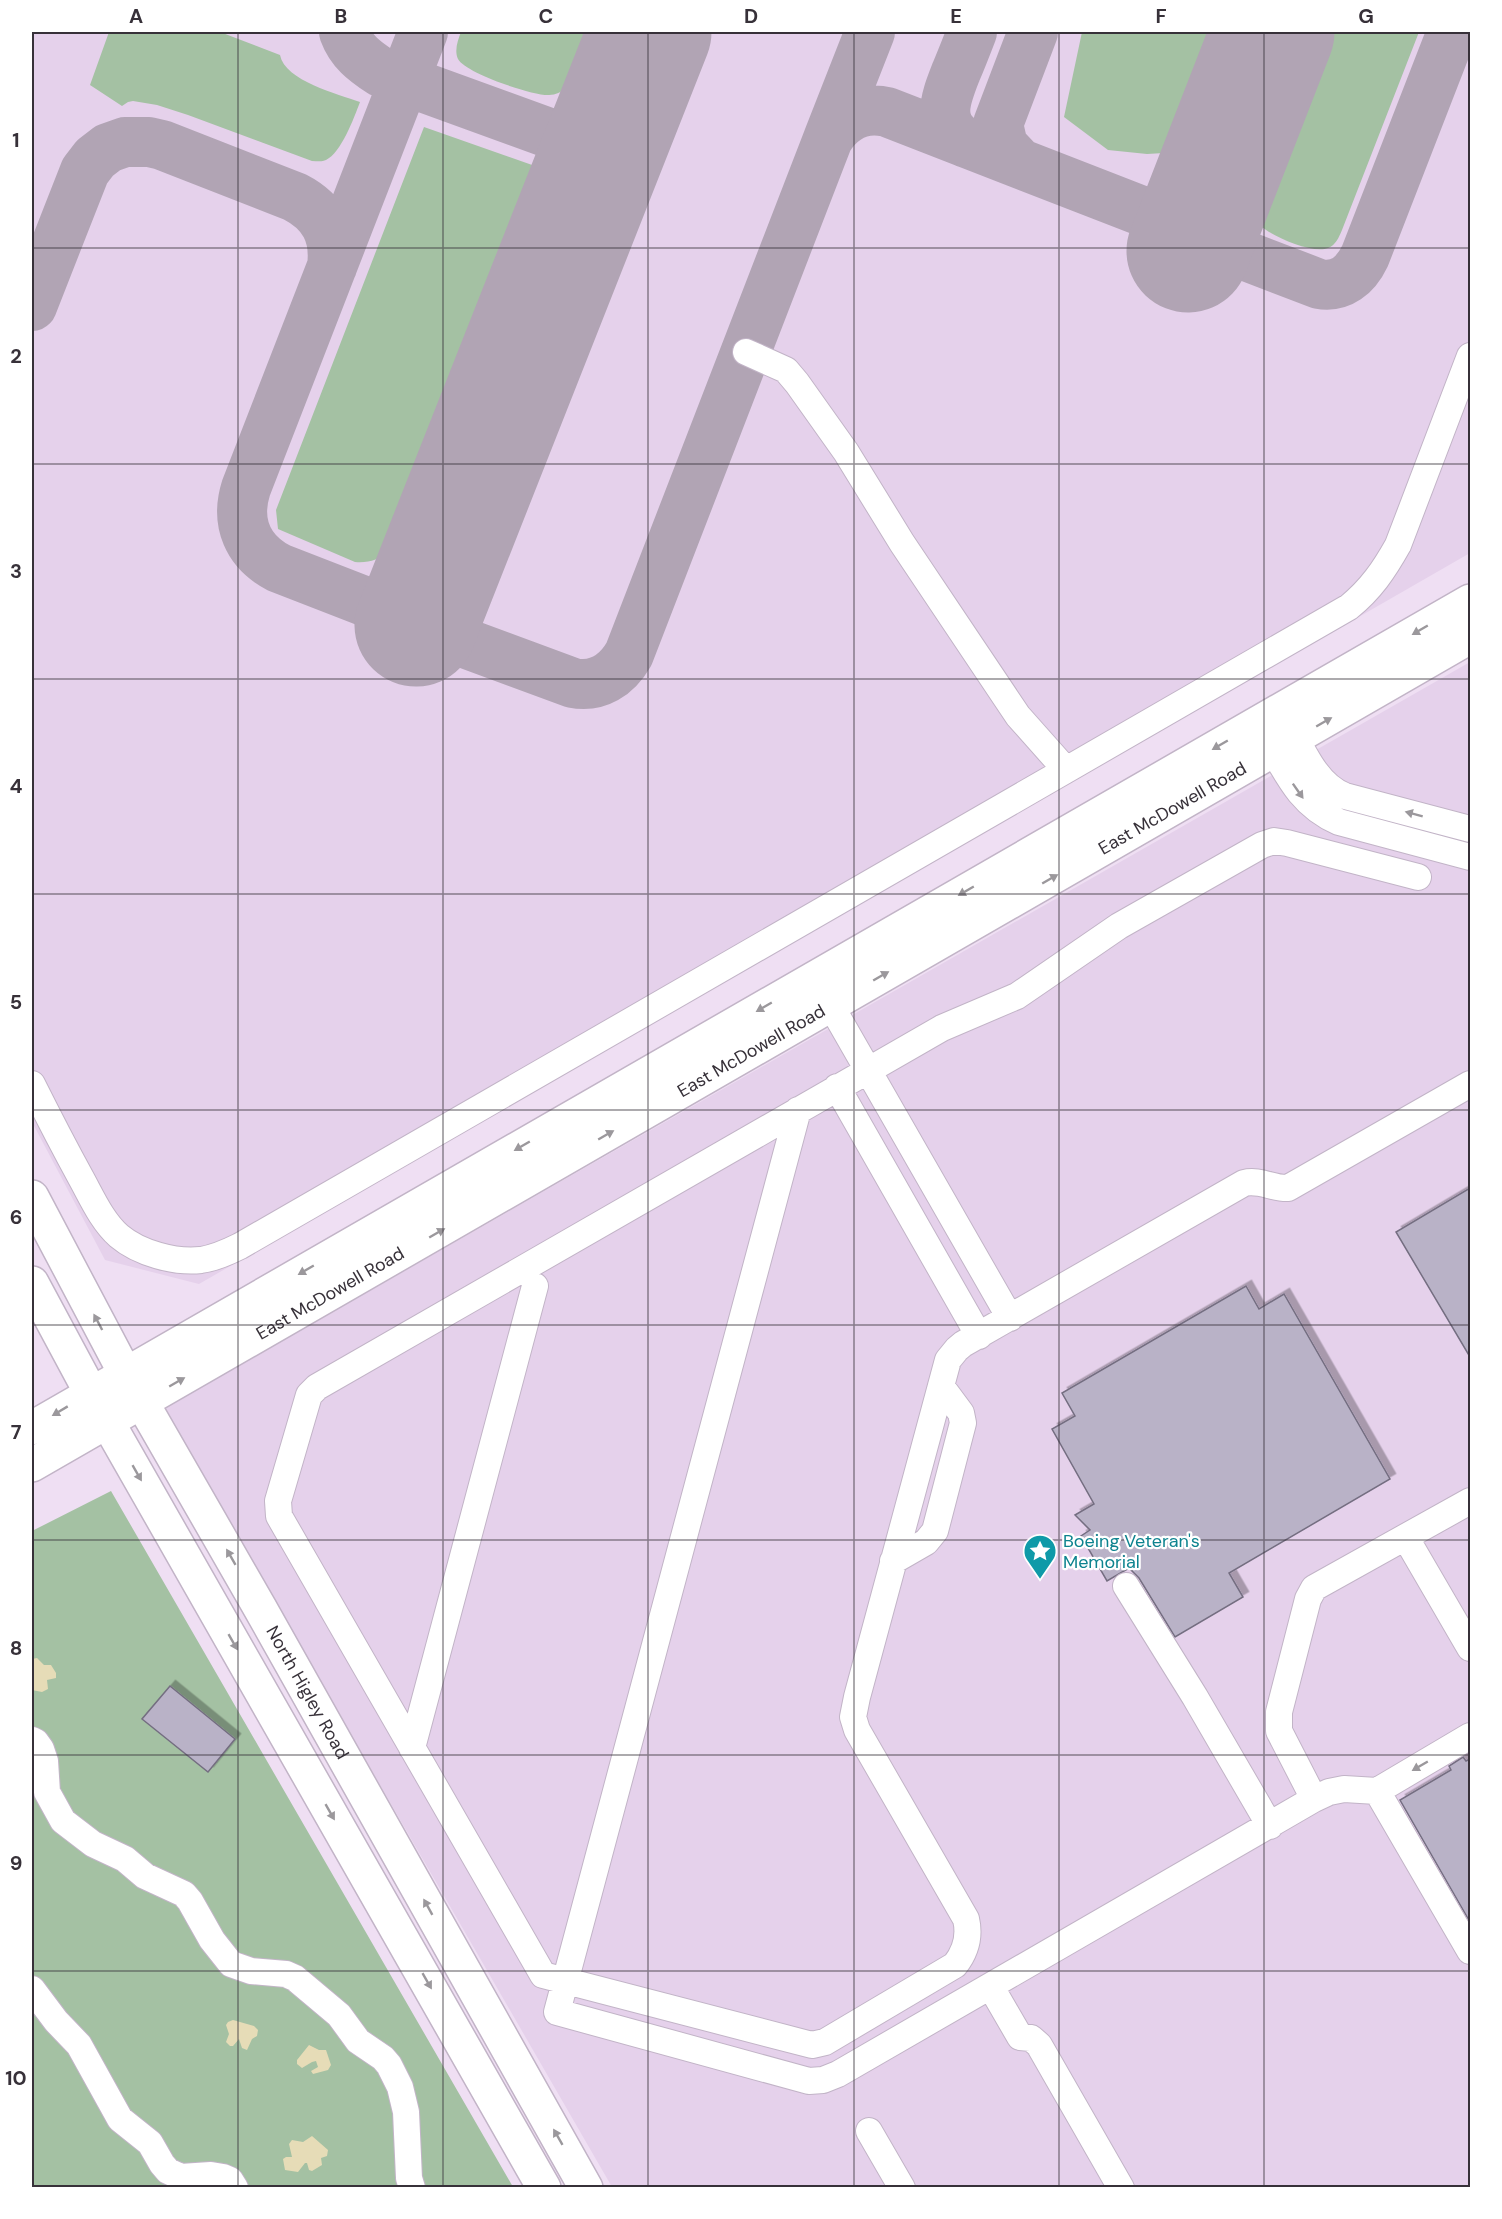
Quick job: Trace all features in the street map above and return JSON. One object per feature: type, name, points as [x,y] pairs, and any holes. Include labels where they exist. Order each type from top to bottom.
[{"type":"main road","name":"East McDowell Road","points":[[1277,731],[1470,601]]},
{"type":"main road","name":"East McDowell Road","points":[[32,1428],[125,1373],[823,991],[1277,731],[1470,637]]},
{"type":"main road","name":"East McDowell Road","points":[[32,1465],[142,1403],[823,991]]},
{"type":"main road","name":"North Higley Road","points":[[32,1197],[125,1373],[266,1618],[586,2187]]},
{"type":"main road","points":[[32,1283],[91,1393],[544,2187]]},
{"type":"lane","points":[[746,352],[786,370],[797,383],[846,452],[908,552],[1018,716],[1066,770]]},
{"type":"lane","points":[[32,1084],[97,1207],[110,1227],[120,1237],[134,1246],[162,1257],[200,1260],[221,1255],[240,1246],[1349,607],[1372,586],[1384,571],[1398,545],[1470,356]]},
{"type":"lane","points":[[1277,731],[1322,780],[1339,793],[1470,829]]},
{"type":"lane","points":[[1277,731],[1301,795],[1321,813],[1339,822],[1470,856]]},
{"type":"lane","points":[[1418,877],[1287,843],[1268,842],[1119,926],[1017,996],[952,1022],[317,1387],[309,1395],[278,1501],[279,1516],[543,1975],[812,2045],[825,2042],[955,1965],[966,1945],[968,1936],[966,1919],[857,1730],[853,1717],[946,1367],[952,1354],[963,1344],[1244,1183],[1260,1182],[1279,1188],[1288,1188],[1470,1084]]},
{"type":"lane","points":[[823,991],[1010,1318]]},
{"type":"lane","points":[[837,1088],[979,1336]]},
{"type":"lane","points":[[798,1110],[556,2012],[809,2081],[824,2080],[992,1987],[1314,1799],[1329,1792],[1344,1789],[1377,1791],[1470,1736]]},
{"type":"lane","points":[[412,1748],[535,1286]]},
{"type":"lane","points":[[1314,1799],[1279,1731],[1280,1712],[1308,1599],[1314,1588],[1470,1501]]},
{"type":"lane","points":[[1406,1538],[1470,1648]]},
{"type":"lane","points":[[1126,1586],[1195,1697],[1270,1826]]},
{"type":"lane","points":[[32,1740],[41,1749],[45,1761],[47,1792],[63,1821],[93,1844],[125,1859],[146,1876],[184,1894],[212,1940],[231,1964],[251,1971],[286,1974],[295,1978],[339,2015],[358,2041],[383,2058],[389,2065],[400,2087],[406,2112],[411,2187]]},
{"type":"lane","points":[[1377,1791],[1470,1951]]},
{"type":"lane","points":[[992,1987],[1020,2037],[1030,2038],[1039,2045],[1121,2187]]},
{"type":"lane","points":[[32,1989],[83,2051],[120,2119],[150,2144],[168,2170],[181,2177],[223,2176],[235,2187]]},
{"type":"lane","points":[[869,2131],[902,2187]]},
{"type":"shaded area","points":[[32,32],[1470,32],[1470,553],[199,1284],[105,1260],[32,1122]]},
{"type":"shaded area","points":[[1470,662],[1470,2187],[612,2187],[163,1409]]},
{"type":"green space","points":[[109,32],[220,32],[280,55],[284,64],[302,79],[360,102],[337,150],[326,160],[312,161],[157,105],[133,101],[122,106],[90,85]]},
{"type":"green space","points":[[461,32],[588,32],[566,88],[549,95],[529,92],[500,83],[463,65],[456,52]]},
{"type":"green space","points":[[1082,32],[1226,32],[1197,107],[1164,153],[1147,154],[1108,150],[1064,117]]},
{"type":"green space","points":[[1320,32],[1419,32],[1340,235],[1328,248],[1313,249],[1293,243],[1261,226],[1254,206]]},
{"type":"green space","points":[[424,127],[535,166],[389,550],[374,560],[355,562],[278,529],[276,510]]},
{"type":"green space","points":[[111,1491],[513,2187],[32,2187],[32,1531]]},
{"type":"sand","points":[[37,1658],[44,1665],[51,1665],[56,1673],[56,1678],[47,1680],[48,1689],[42,1692],[32,1690],[32,1659]]},
{"type":"sand","points":[[233,2020],[254,2026],[258,2030],[257,2036],[252,2039],[247,2050],[242,2048],[239,2039],[233,2046],[226,2042],[229,2034],[226,2025]]},
{"type":"sand","points":[[309,2045],[319,2050],[326,2050],[331,2065],[328,2070],[313,2074],[311,2071],[318,2067],[316,2061],[302,2068],[297,2064],[297,2060]]},
{"type":"sand","points":[[312,2136],[328,2150],[327,2156],[321,2158],[322,2165],[312,2171],[309,2170],[307,2163],[298,2172],[285,2170],[283,2159],[292,2157],[289,2144],[292,2140],[303,2142]]},
{"type":"building","points":[[1470,1188],[1470,1357],[1396,1232]]},
{"type":"building","points":[[1246,1286],[1259,1309],[1284,1294],[1390,1479],[1229,1573],[1243,1597],[1175,1637],[1139,1578],[1129,1568],[1107,1581],[1081,1536],[1090,1530],[1075,1515],[1094,1504],[1052,1429],[1075,1416],[1062,1393]]},
{"type":"building","points":[[170,1686],[235,1739],[208,1772],[142,1719]]},
{"type":"building","points":[[1463,1757],[1466,1761],[1470,1759],[1470,1922],[1400,1800],[1451,1770],[1449,1766]]},
{"type":"taxiway","points":[[344,32],[350,45],[359,55],[381,72],[604,153]]},
{"type":"taxiway","points":[[423,32],[246,488],[243,501],[243,524],[252,545],[259,554],[279,568],[364,601],[416,625],[573,683],[599,682],[613,674],[629,654],[828,139],[839,125],[861,112],[887,112],[1196,232]]},
{"type":"taxiway","points":[[828,139],[870,32]]},
{"type":"taxiway","points":[[966,143],[950,128],[945,111],[949,92],[972,32]]},
{"type":"taxiway","points":[[1019,163],[1003,146],[998,124],[1033,32]]},
{"type":"taxiway","points":[[1194,236],[1319,284],[1334,284],[1347,279],[1365,256],[1452,32]]},
{"type":"taxiway","points":[[32,306],[85,171],[95,158],[108,148],[125,142],[149,142],[162,145],[295,197],[305,203],[321,217],[330,235],[332,267]]},
{"type":"runway","points":[[416,625],[650,32]]},
{"type":"runway","points":[[1188,251],[1273,32]]},
{"type":"place","name":"Boeing Veteran's Memorial","points":[[1040,1580]]}]
